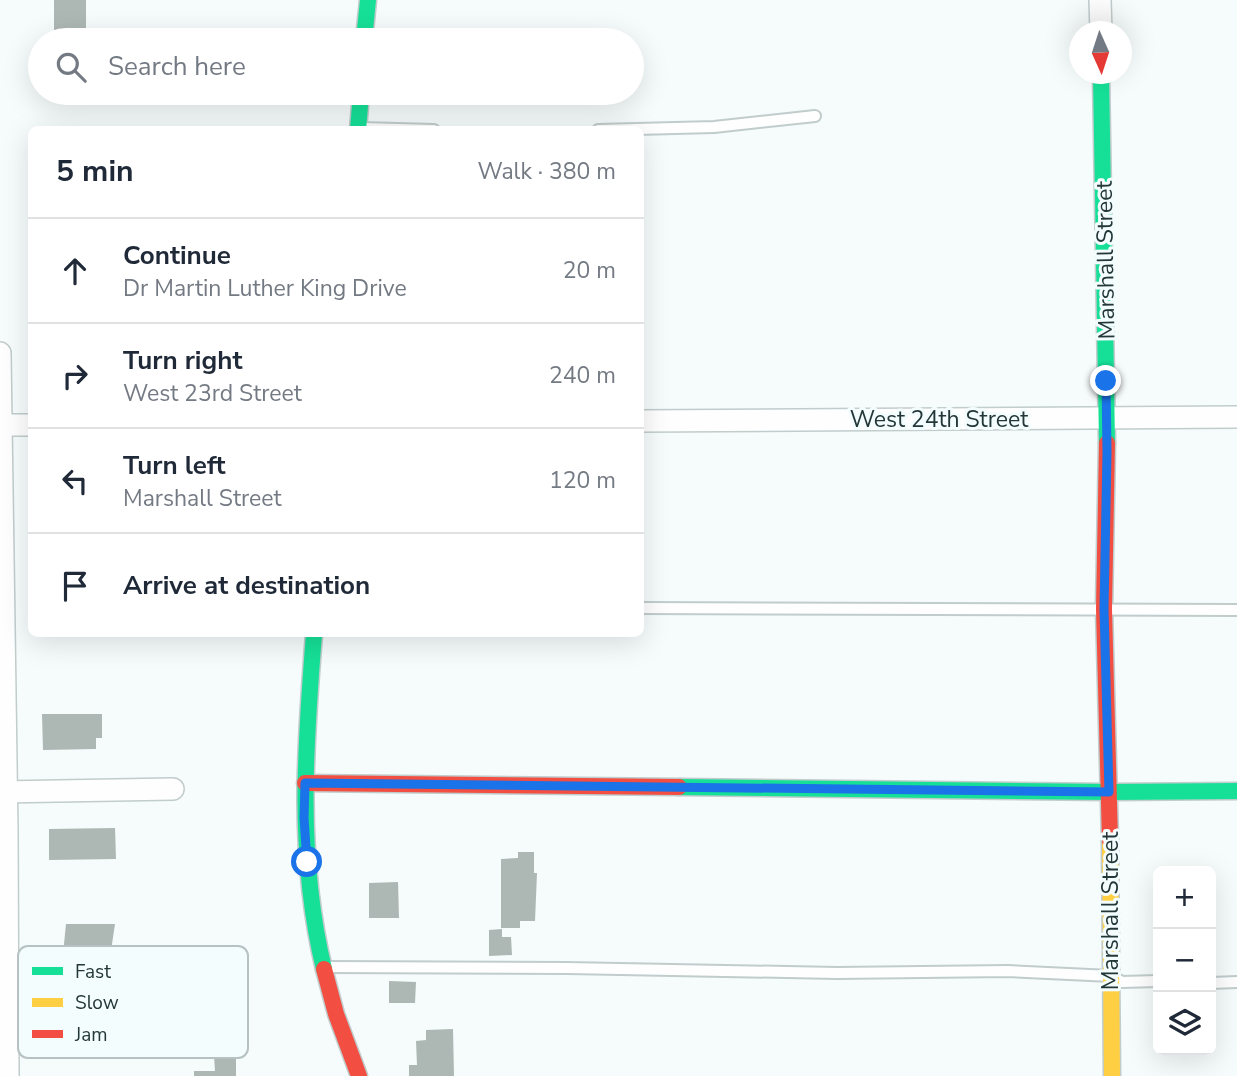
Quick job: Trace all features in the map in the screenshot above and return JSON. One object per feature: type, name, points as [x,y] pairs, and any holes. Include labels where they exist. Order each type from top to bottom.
[{"type":"street","points":[[365,28],[368,0]]},
{"type":"street","points":[[1100,0],[1101,21]]},
{"type":"street","name":"Marshall Street","points":[[1101,84],[1107,417],[1104,609],[1112,1076]]},
{"type":"street","points":[[358,126],[360,105]]},
{"type":"street","points":[[0,353],[8,1076]]},
{"type":"street","name":"West 24th Street","points":[[644,421],[1237,416]]},
{"type":"street","points":[[1,425],[28,425]]},
{"type":"street","points":[[314,637],[305,745],[304,818],[307,862],[314,920],[334,1010],[359,1076]]},
{"type":"street","points":[[305,783],[1237,791]]},
{"type":"street","points":[[3,792],[173,789]]},
{"type":"lane","points":[[644,129],[714,127],[816,117]]},
{"type":"lane","points":[[644,608],[1237,610]]},
{"type":"lane","points":[[324,967],[837,973],[1009,971],[1111,976],[1122,982],[1153,981]]},
{"type":"lane","points":[[1216,983],[1237,982]]},
{"type":"building","points":[[54,0],[86,0],[86,28],[54,28]]},
{"type":"building","points":[[42,714],[102,714],[102,738],[96,738],[96,749],[43,750]]},
{"type":"building","points":[[115,828],[116,859],[49,860],[49,829]]},
{"type":"building","points":[[518,852],[534,852],[534,873],[537,873],[535,921],[520,921],[520,928],[501,928],[501,859],[518,858]]},
{"type":"building","points":[[398,882],[399,918],[369,918],[369,883]]},
{"type":"building","points":[[66,924],[115,924],[112,946],[64,944]]},
{"type":"building","points":[[502,929],[502,937],[511,937],[512,955],[489,956],[489,930]]},
{"type":"building","points":[[389,981],[416,982],[415,1003],[389,1003]]},
{"type":"building","points":[[453,1029],[454,1076],[409,1076],[409,1065],[417,1065],[416,1041],[426,1040],[426,1030]]},
{"type":"building","points":[[214,1058],[236,1058],[236,1076],[194,1076],[194,1071],[215,1071]]},
{"type":"traffic: fast","points":[[365,28],[368,0]]},
{"type":"traffic: fast","points":[[1101,84],[1107,443]]},
{"type":"traffic: fast","points":[[358,126],[360,105]]},
{"type":"traffic: fast","points":[[314,637],[306,760],[307,844],[315,927],[324,969]]},
{"type":"traffic: fast","points":[[679,787],[1237,791]]},
{"type":"traffic: slow","points":[[1110,841],[1112,1076]]},
{"type":"traffic: jam","points":[[1107,443],[1104,609],[1110,841]]},
{"type":"traffic: jam","points":[[305,783],[679,787]]},
{"type":"traffic: jam","points":[[324,969],[336,1014],[359,1076]]},
{"type":"route","points":[[307,862],[305,783],[1109,792],[1104,609],[1106,381]]}]
